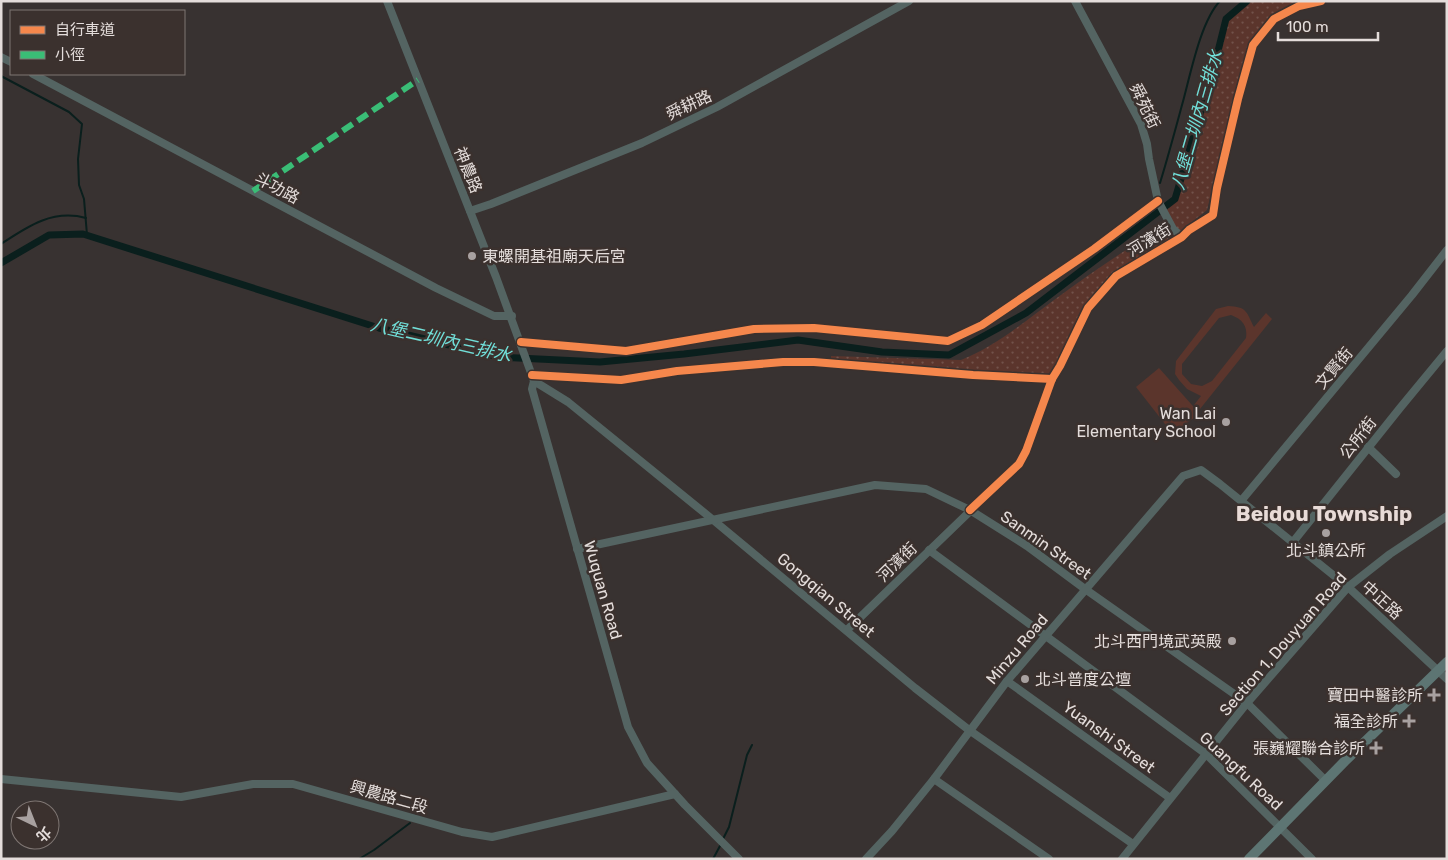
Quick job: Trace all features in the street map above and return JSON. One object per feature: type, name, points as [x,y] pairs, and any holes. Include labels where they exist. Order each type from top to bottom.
[{"type":"main road","points":[[1249,859],[1447,662]]},
{"type":"street","name":"神農路","points":[[387,1],[512,316],[522,346]]},
{"type":"street","name":"舜耕路","points":[[470,211],[642,143],[717,108],[909,1]]},
{"type":"street","name":"舜苑街","points":[[1075,1],[1141,124],[1147,144],[1148,158],[1158,201],[1172,229],[1182,237]]},
{"type":"street","name":"河濱街","points":[[847,630],[1019,464],[1026,451],[1052,379],[1088,308],[1116,276],[1182,237],[1189,230],[1213,215],[1217,188],[1253,45],[1274,19],[1299,6],[1321,1]]},
{"type":"street","name":"斗功路","points":[[35,75],[436,288],[494,316],[512,316]]},
{"type":"street","points":[[1052,379],[973,375],[814,362],[783,362],[677,371],[620,380],[532,376],[522,346],[626,351],[754,329],[814,328],[948,341],[982,325],[1094,249],[1158,201]]},
{"type":"street","name":"文賢街","points":[[1241,501],[1447,250]]},
{"type":"street","name":"公所街","points":[[1293,542],[1447,351]]},
{"type":"street","name":"Gongqian Street","points":[[532,376],[568,402],[712,519],[915,688],[969,730],[1133,844]]},
{"type":"street","name":"Wuquan Road","points":[[532,376],[532,389],[628,727],[647,763],[675,794]]},
{"type":"street","points":[[1368,447],[1396,474]]},
{"type":"street","name":"中正路","points":[[1201,470],[1348,587],[1447,679]]},
{"type":"street","name":"Minzu Road","points":[[866,859],[886,838],[934,779],[969,730],[1045,636],[1183,476],[1201,470]]},
{"type":"street","name":"Sanmin Street","points":[[577,549],[875,485],[926,489],[970,510],[1027,546],[1247,703],[1326,781]]},
{"type":"street","name":"Section 1, Douyuan Road","points":[[1122,859],[1247,703],[1348,587],[1390,554],[1447,516]]},
{"type":"street","name":"Guangfu Road","points":[[929,550],[1206,754],[1312,859]]},
{"type":"street","name":"Yuanshi Street","points":[[1008,681],[1170,798]]},
{"type":"street","name":"興農路二段","points":[[1,779],[181,797],[253,784],[293,784],[462,832],[492,837],[675,794]]},
{"type":"street","points":[[934,779],[1049,859]]},
{"type":"street","points":[[675,794],[739,859]]},
{"type":"shaded area","points":[[1247,1],[1297,1],[1297,4],[1273,17],[1247,47],[1207,210],[1178,233],[1162,210],[1175,199],[1182,180],[1226,19]]},
{"type":"shaded area","points":[[1162,227],[1176,234],[1116,271],[1086,308],[1051,374],[945,373],[831,361],[831,356],[961,360],[974,355],[998,341],[1067,290]]},
{"type":"shaded area","points":[[1228,306],[1239,307],[1245,311],[1254,327],[1266,313],[1272,319],[1200,409],[1194,405],[1201,396],[1187,389],[1175,374],[1176,361],[1216,309]],"holes":[[[1231,315],[1245,327],[1246,338],[1212,381],[1202,386],[1191,384],[1182,374],[1182,364],[1219,318]]]},
{"type":"shaded area","points":[[1159,368],[1200,414],[1172,433],[1136,387]]},
{"type":"waterway","points":[[1160,183],[1201,36],[1213,10],[1220,1]]},
{"type":"waterway","name":"八堡二圳內三排水","points":[[1,263],[49,235],[83,234],[379,328],[499,357],[600,362],[798,340],[882,352],[949,355],[1026,313],[1175,199],[1213,71],[1226,19],[1247,1]]},
{"type":"waterway","points":[[1,76],[69,112],[82,124],[78,159],[79,185],[84,199],[87,235]]},
{"type":"waterway","points":[[1,244],[31,225],[41,221],[63,216],[86,218]]},
{"type":"waterway","points":[[723,839],[729,827],[747,755],[752,745]]},
{"type":"waterway","points":[[359,859],[410,823]]},
{"type":"waterway","points":[[713,859],[721,844]]},
{"type":"marked path","points":[[253,191],[418,80]]},
{"type":"cycle path","points":[[970,510],[1019,464],[1026,451],[1052,379],[1088,308],[1116,276],[1182,237],[1189,230],[1213,215],[1217,188],[1253,45],[1274,19],[1299,6],[1321,1]]},
{"type":"cycle path","points":[[521,342],[626,351],[754,329],[814,328],[948,341],[982,325],[1094,249],[1158,201]]},
{"type":"cycle path","points":[[532,375],[621,380],[677,371],[783,362],[814,362],[973,375],[1052,379]]},
{"type":"place","name":"東螺開基祖廟天后宮","points":[[472,256]]},
{"type":"place","name":"Wan Lai Elementary School","points":[[1226,422]]},
{"type":"place","name":"北斗鎮公所","points":[[1326,533]]},
{"type":"place","name":"北斗西門境武英殿","points":[[1232,641]]},
{"type":"place","name":"北斗普度公壇","points":[[1025,679]]},
{"type":"place","name":"寶田中醫診所","points":[[1434,695]]},
{"type":"place","name":"福全診所","points":[[1409,721]]},
{"type":"place","name":"張巍耀聯合診所","points":[[1376,748]]},
{"type":"district","name":"Beidou Township","points":[[1324,513]]}]
